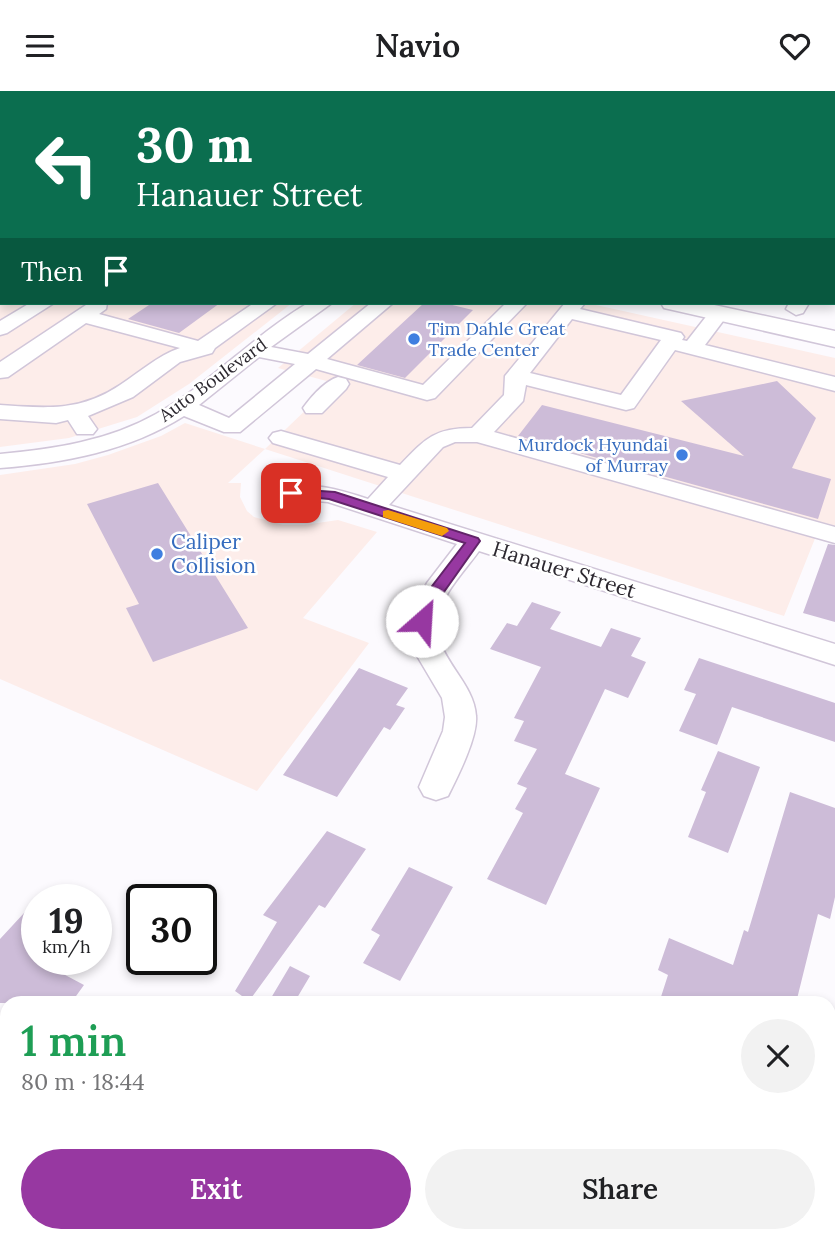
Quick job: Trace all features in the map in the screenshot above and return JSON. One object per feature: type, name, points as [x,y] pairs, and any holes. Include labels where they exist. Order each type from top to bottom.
[{"type":"main road","points":[[682,305],[835,339]]},
{"type":"main road","points":[[797,306],[835,317]]},
{"type":"street","points":[[0,329],[41,305]]},
{"type":"street","points":[[0,372],[99,305]]},
{"type":"street","points":[[0,412],[56,416],[116,397],[173,358],[201,348],[264,305]]},
{"type":"street","points":[[232,427],[374,305]]},
{"type":"street","points":[[84,316],[201,348],[310,361],[427,393],[515,305]]},
{"type":"street","points":[[478,435],[515,396],[516,376],[571,307],[674,337],[682,346],[835,384]]},
{"type":"street","name":"Auto Boulevard","points":[[0,461],[26,459],[94,445],[139,431],[183,407],[304,309]]},
{"type":"street","points":[[516,376],[626,403],[719,313]]},
{"type":"street","points":[[314,408],[338,384]]},
{"type":"street","points":[[183,407],[232,427],[404,474]]},
{"type":"street","points":[[74,412],[94,445]]},
{"type":"street","points":[[372,509],[435,442],[453,435],[478,435],[835,535]]},
{"type":"street","name":"Hanauer Street","points":[[291,493],[330,495],[835,655]]},
{"type":"street","points":[[436,787],[459,731],[461,706],[425,644],[421,633],[422,621],[432,598],[473,541]]},
{"type":"shaded area","points":[[0,305],[289,305],[189,384],[137,417],[69,438],[0,447]]},
{"type":"shaded area","points":[[354,305],[596,305],[835,358],[835,542],[816,536],[784,616],[265,449],[334,383],[278,368]]},
{"type":"shaded area","points":[[185,423],[265,449],[228,483],[241,483],[240,497],[247,511],[254,517],[283,525],[338,520],[377,532],[303,618],[369,643],[257,791],[0,679],[0,475],[75,464],[108,455],[161,436]]},
{"type":"building","points":[[149,305],[217,305],[179,333],[128,319]]},
{"type":"building","name":"Tim Dahle Great Trade Center","points":[[422,305],[452,305],[473,310],[405,378],[357,365]]},
{"type":"building","name":"Murdock Hyundai of Murray","points":[[777,381],[816,418],[792,468],[831,479],[818,519],[518,436],[542,405],[744,456],[681,401]]},
{"type":"building","name":"Caliper Collision","points":[[158,483],[248,628],[153,662],[126,608],[139,604],[87,504]]},
{"type":"building","points":[[828,544],[835,545],[835,622],[803,613]]},
{"type":"building","points":[[532,602],[561,612],[550,629],[601,647],[611,628],[641,638],[631,656],[646,662],[628,698],[605,689],[565,774],[600,788],[546,905],[487,879],[523,813],[515,809],[527,788],[517,784],[537,749],[514,741],[524,721],[514,718],[541,667],[490,649],[507,623],[517,626]]},
{"type":"building","points":[[699,658],[835,703],[835,742],[732,707],[717,745],[679,731],[696,694],[684,690]]},
{"type":"building","points":[[359,668],[408,688],[396,705],[405,708],[390,730],[384,727],[337,797],[283,775]]},
{"type":"building","points":[[718,751],[760,767],[728,853],[688,837],[706,792],[701,790]]},
{"type":"building","points":[[790,792],[835,808],[835,897],[830,919],[818,914],[798,996],[661,996],[668,975],[658,970],[669,938],[733,965],[744,930],[748,932]]},
{"type":"building","points":[[327,831],[366,849],[325,908],[319,905],[253,996],[242,996],[235,991],[277,922],[263,915]]},
{"type":"building","points":[[409,867],[453,887],[400,981],[363,963],[380,935],[371,930]]},
{"type":"building","points":[[21,916],[21,975],[65,975],[84,985],[76,996],[0,996],[0,939]]},
{"type":"building","points":[[290,966],[310,976],[298,996],[272,996]]},
{"type":"slow traffic","points":[[388,514],[442,531]]},
{"type":"place","name":"Tim Dahle Great Trade Center","points":[[414,339]]},
{"type":"place","name":"Murdock Hyundai of Murray","points":[[682,455]]},
{"type":"place","name":"Caliper Collision","points":[[157,554]]},
{"type":"route","points":[[291,493],[330,495],[473,541],[426,607],[422,621]]}]
